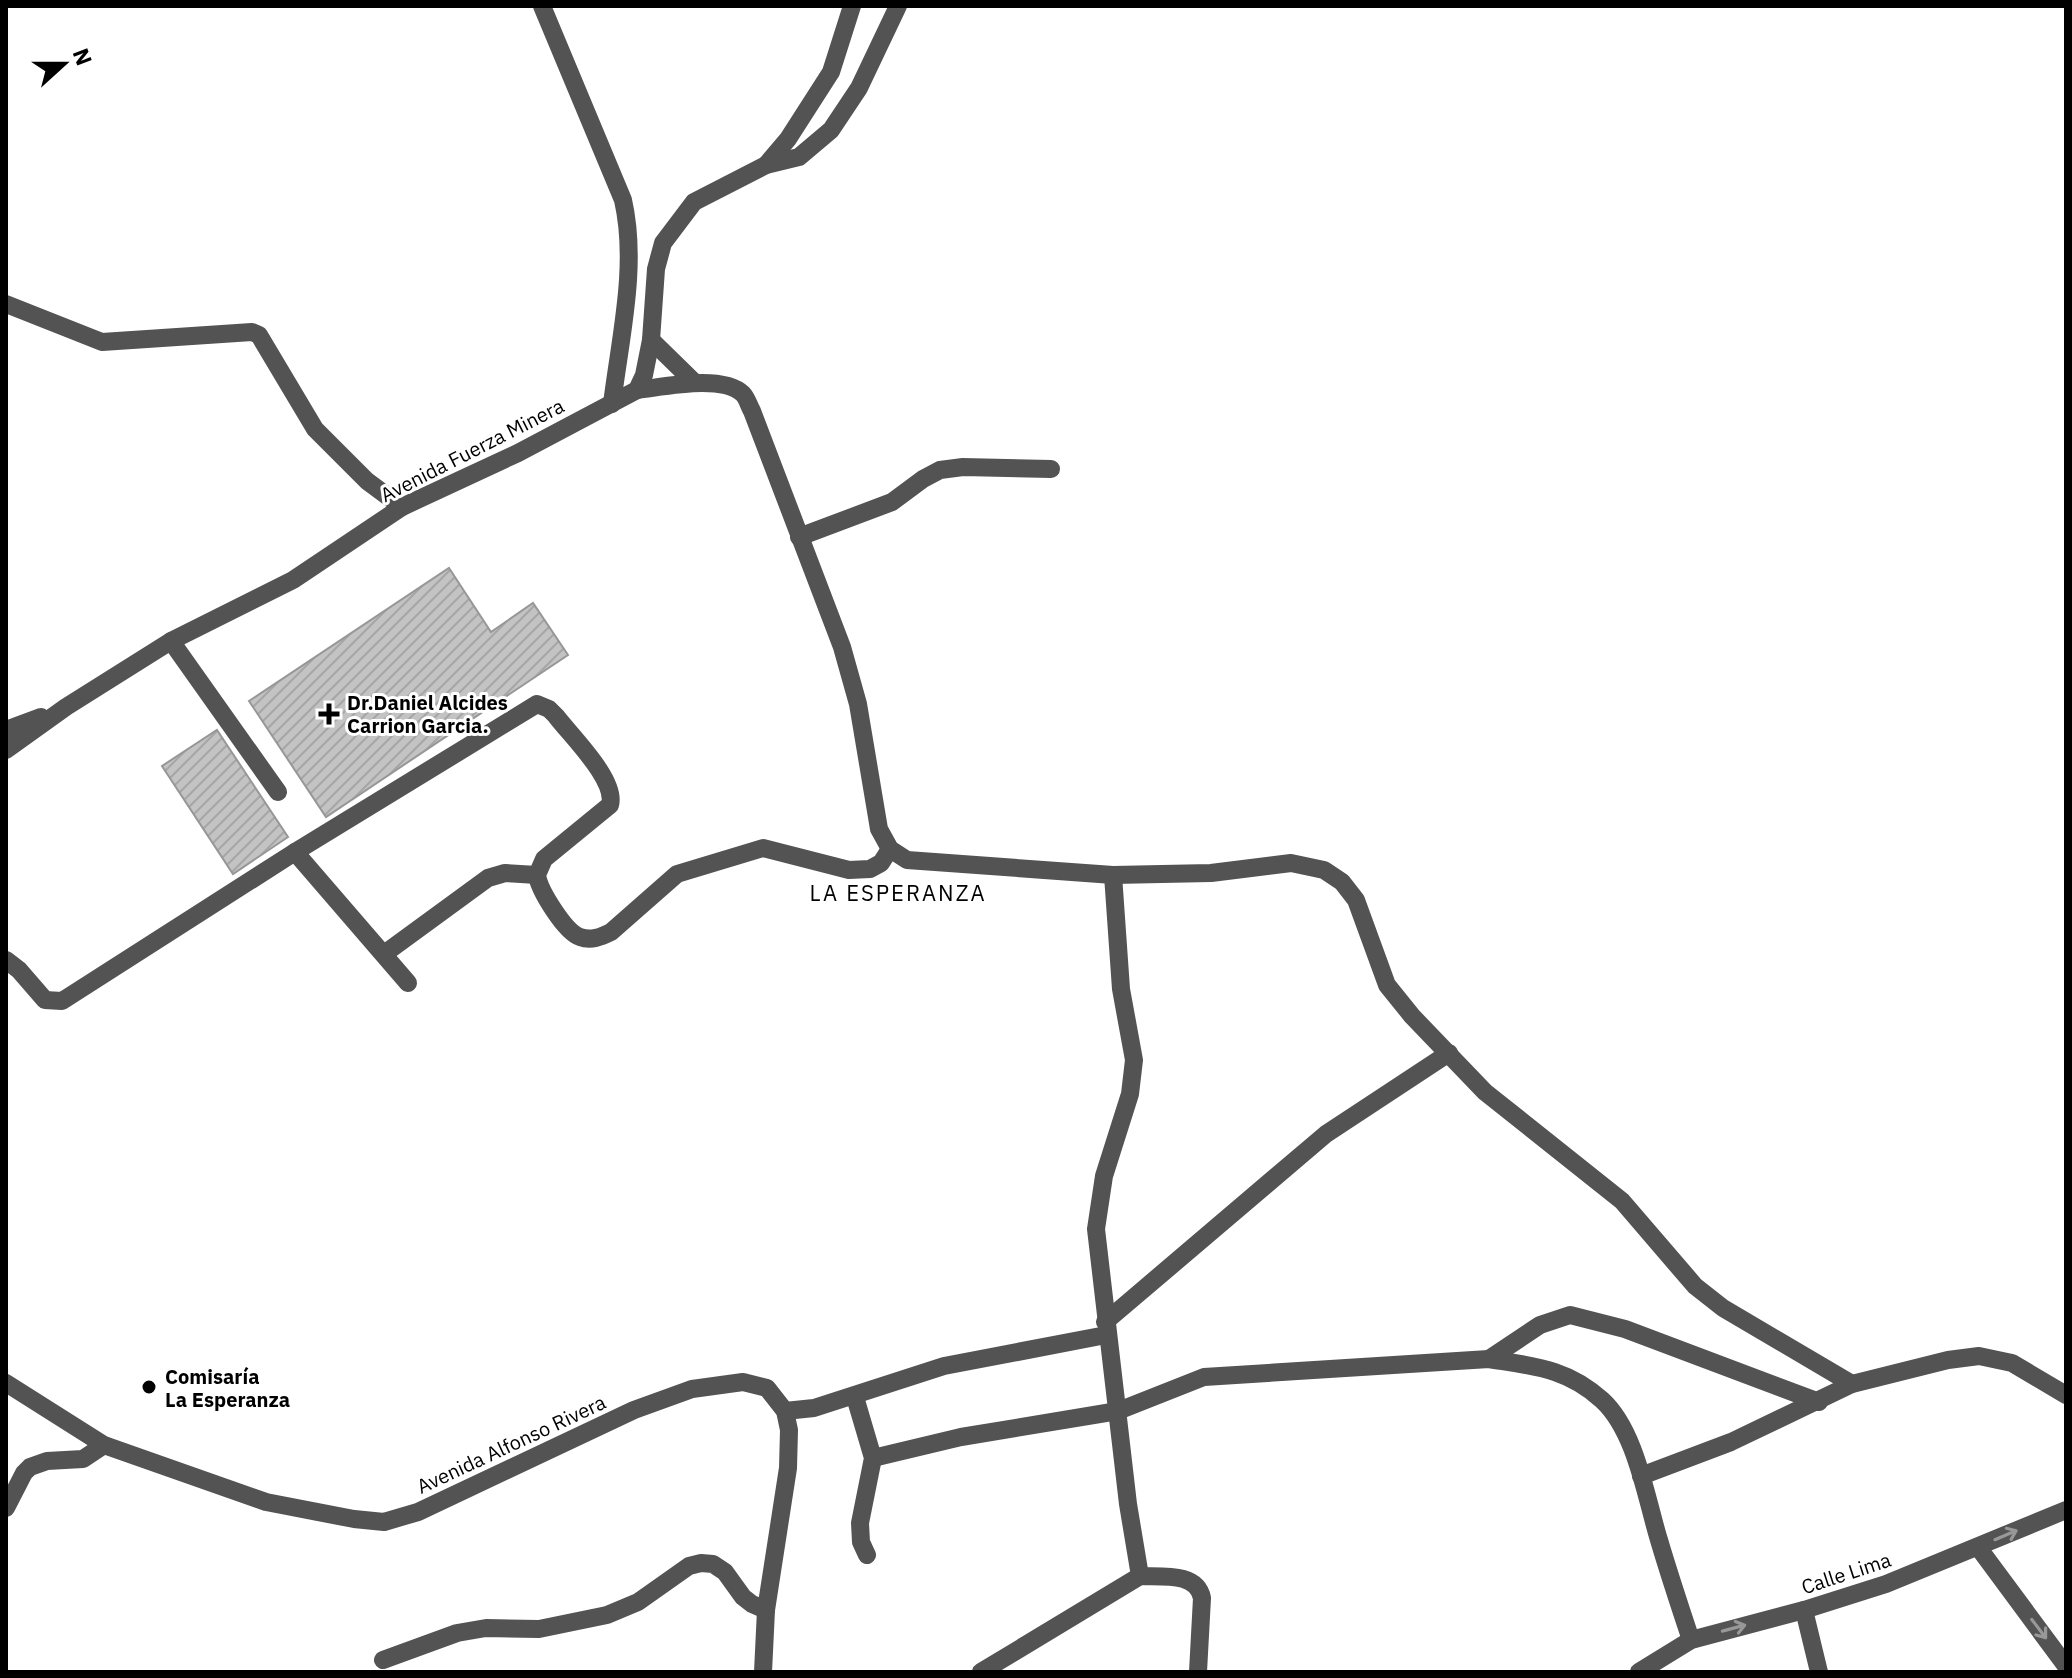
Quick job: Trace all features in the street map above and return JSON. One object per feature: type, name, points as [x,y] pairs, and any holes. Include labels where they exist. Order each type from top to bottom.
[{"type":"street","points":[[542,6],[623,200],[629,226],[629,264],[612,404]]},
{"type":"street","points":[[766,165],[788,139],[831,72],[852,6]]},
{"type":"street","points":[[637,390],[644,375],[651,340],[656,269],[663,243],[694,202],[766,165],[799,157],[831,130],[859,88],[898,6]]},
{"type":"street","points":[[6,304],[102,342],[252,332],[259,335],[315,429],[367,481],[402,507]]},
{"type":"street","points":[[651,340],[695,383]]},
{"type":"street","points":[[637,390],[695,383],[729,386],[743,395],[752,411],[846,661],[858,704],[879,829],[890,849],[907,860],[1113,875],[1211,873],[1291,863],[1324,870],[1342,882],[1356,900],[1387,985],[1412,1016],[1485,1092],[1622,1201],[1695,1286],[1723,1308],[1852,1384]]},
{"type":"street","name":"Avenida Fuerza Minera","points":[[6,750],[66,707],[171,641],[293,580],[402,507],[518,453],[637,390]]},
{"type":"street","points":[[799,537],[892,502],[940,470],[963,467],[1051,469]]},
{"type":"street","points":[[171,641],[278,792]]},
{"type":"street","points":[[6,960],[45,1000],[62,1001],[295,852],[537,704],[556,716],[608,782],[612,797],[610,805],[544,859],[537,875],[544,894],[571,932],[589,939],[611,932],[677,874],[763,848],[849,870],[870,869],[881,863],[890,849]]},
{"type":"street","points":[[6,730],[66,707]]},
{"type":"street","points":[[295,852],[408,983]]},
{"type":"street","points":[[384,954],[488,878],[505,873],[537,875]]},
{"type":"street","points":[[1113,875],[1121,989],[1134,1060],[1130,1094],[1104,1176],[1096,1229],[1128,1504],[1140,1576]]},
{"type":"street","points":[[763,1672],[766,1610],[788,1468],[789,1430],[785,1411],[814,1408],[944,1366],[1106,1328],[1326,1134],[1449,1053]]},
{"type":"street","points":[[1489,1359],[1540,1325],[1570,1315],[1625,1329],[1819,1402]]},
{"type":"street","points":[[1641,1476],[1731,1442],[1852,1384],[1948,1360],[1979,1356],[2012,1363],[2066,1395]]},
{"type":"street","points":[[873,1458],[961,1437],[1118,1411],[1204,1377],[1489,1359],[1536,1365],[1558,1372],[1602,1400],[1619,1419],[1641,1476],[1691,1640]]},
{"type":"street","name":"Avenida Alfonso Rivera","points":[[6,1383],[104,1445],[266,1502],[384,1522],[418,1512],[634,1410],[692,1389],[743,1382],[767,1388],[785,1411]]},
{"type":"street","points":[[855,1397],[873,1458],[860,1523],[861,1542],[867,1555]]},
{"type":"street","points":[[6,1508],[30,1467],[47,1461],[83,1459],[104,1445]]},
{"type":"street","name":"Calle Lima","points":[[1639,1672],[1691,1640],[1886,1584],[2064,1515]]},
{"type":"street","points":[[1978,1547],[2066,1666]]},
{"type":"street","points":[[383,1660],[457,1633],[486,1628],[539,1629],[607,1615],[638,1602],[689,1566],[701,1563],[713,1564],[725,1572],[743,1597],[766,1610]]},
{"type":"street","points":[[981,1672],[1140,1576],[1190,1580],[1200,1588],[1198,1672]]},
{"type":"street","points":[[1804,1610],[1819,1672]]},
{"type":"building","points":[[449,568],[491,632],[533,603],[568,655],[326,817],[249,701]]},
{"type":"building","points":[[217,730],[288,837],[233,874],[162,766]]},
{"type":"place","name":"Dr.Daniel Alcides Carrion Garcia.","points":[[329,714]]},
{"type":"place","name":"Comisaría La Esperanza","points":[[149,1387]]},
{"type":"district","name":"LA ESPERANZA","points":[[898,892]]}]
